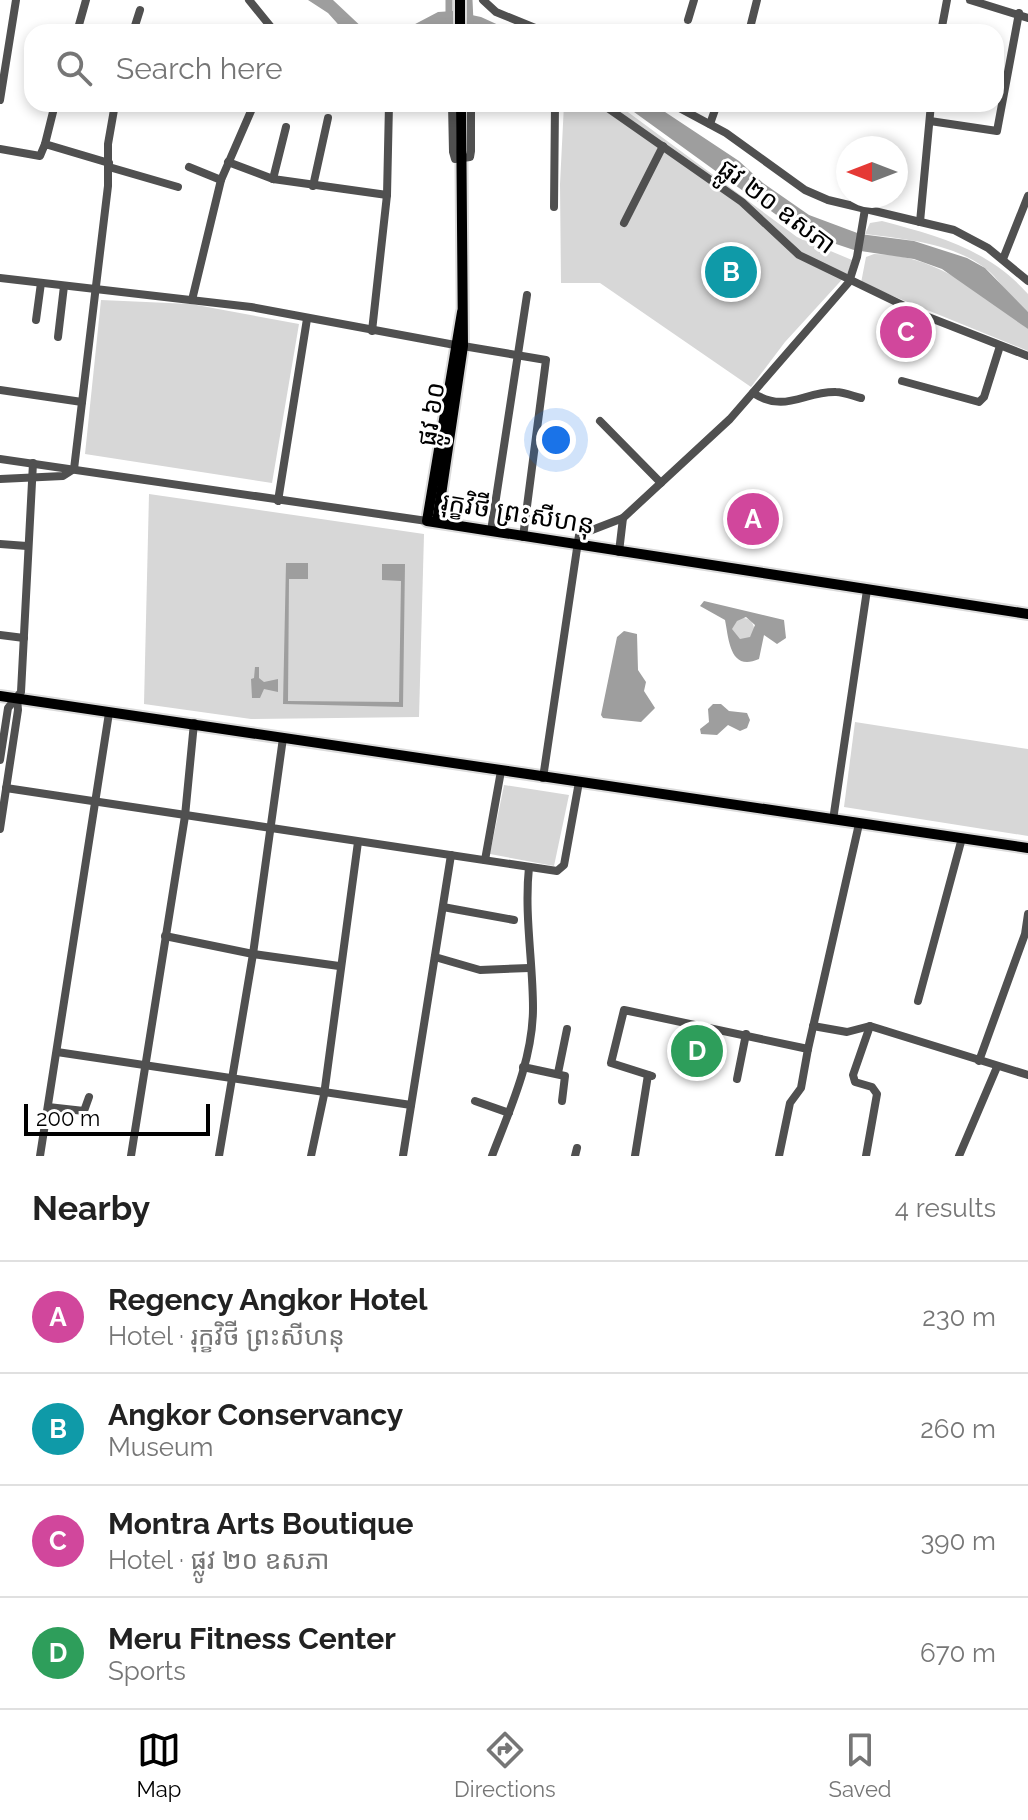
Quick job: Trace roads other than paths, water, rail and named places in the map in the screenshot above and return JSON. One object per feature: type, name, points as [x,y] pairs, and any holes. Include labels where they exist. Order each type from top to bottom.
[{"type":"main road","points":[[460,0],[460,24]]},
{"type":"main road","name":"ផ្លូវ ៦០","points":[[432,522],[462,312],[461,112]]},
{"type":"main road","name":"រុក្ខវិថី ព្រះសីហនុ","points":[[432,522],[1028,614]]},
{"type":"main road","points":[[0,696],[1028,848]]},
{"type":"street","points":[[0,100],[16,0]]},
{"type":"street","points":[[79,24],[86,0]]},
{"type":"street","points":[[249,0],[268,24]]},
{"type":"street","points":[[483,0],[496,12],[525,24]]},
{"type":"street","points":[[688,20],[694,0]]},
{"type":"street","points":[[751,24],[757,0]]},
{"type":"street","points":[[942,24],[947,0]]},
{"type":"street","points":[[972,0],[1028,18]]},
{"type":"street","points":[[136,24],[140,10]]},
{"type":"street","points":[[1004,93],[1019,13]]},
{"type":"street","points":[[0,149],[38,157],[45,144],[53,112]]},
{"type":"street","points":[[0,479],[63,476],[74,469],[114,112]]},
{"type":"street","points":[[192,300],[221,180],[250,112]]},
{"type":"street","points":[[372,331],[387,195],[389,112]]},
{"type":"street","points":[[452,112],[453,152],[455,159],[461,161],[470,157],[471,112]]},
{"type":"street","points":[[554,207],[555,112]]},
{"type":"street","name":"ផ្លូវ ២០ ឧសភា","points":[[614,112],[742,202],[799,255],[849,282],[1028,356]]},
{"type":"street","points":[[687,112],[765,158],[805,190],[972,238],[1028,281]]},
{"type":"street","points":[[710,124],[714,112]]},
{"type":"street","points":[[920,222],[931,112]]},
{"type":"street","points":[[930,121],[997,131],[1001,112]]},
{"type":"street","points":[[313,186],[328,118]]},
{"type":"street","points":[[273,179],[286,127]]},
{"type":"street","points":[[45,144],[178,187]]},
{"type":"street","points":[[624,223],[663,146]]},
{"type":"street","points":[[228,162],[273,179],[387,195]]},
{"type":"street","points":[[189,167],[221,180]]},
{"type":"street","points":[[1003,259],[1028,196]]},
{"type":"street","points":[[543,778],[579,535],[623,518],[730,419],[753,393],[849,282],[857,257],[865,209]]},
{"type":"street","points":[[0,278],[192,300],[546,360],[523,537]]},
{"type":"street","points":[[36,320],[41,283]]},
{"type":"street","points":[[58,337],[64,286]]},
{"type":"street","points":[[491,531],[527,295]]},
{"type":"street","points":[[278,501],[307,319]]},
{"type":"street","points":[[902,381],[979,402],[984,397],[1000,346]]},
{"type":"street","points":[[0,390],[82,402]]},
{"type":"street","points":[[753,393],[764,400],[788,402],[835,392],[861,398]]},
{"type":"street","points":[[600,421],[661,483]]},
{"type":"street","name":"រុក្ខវិថី ព្រះសីហនុ","points":[[0,459],[432,522]]},
{"type":"street","points":[[0,760],[8,708],[21,692],[33,463]]},
{"type":"street","points":[[619,552],[623,518]]},
{"type":"street","points":[[0,544],[27,546]]},
{"type":"street","points":[[833,820],[867,590]]},
{"type":"street","points":[[0,635],[24,638]]},
{"type":"street","points":[[0,829],[18,710],[17,698]]},
{"type":"street","points":[[40,1156],[109,713]]},
{"type":"street","points":[[131,1156],[185,816],[194,723]]},
{"type":"street","points":[[219,1156],[253,954],[283,738]]},
{"type":"street","points":[[485,860],[501,771]]},
{"type":"street","points":[[6,788],[557,871],[564,865],[579,782]]},
{"type":"street","points":[[779,1156],[790,1103],[801,1088],[859,824]]},
{"type":"street","points":[[918,1001],[962,838]]},
{"type":"street","points":[[311,1156],[324,1095],[358,842]]},
{"type":"street","points":[[403,1156],[451,855]]},
{"type":"street","points":[[492,1156],[523,1067],[533,1008],[529,968],[529,867]]},
{"type":"street","points":[[443,907],[514,920]]},
{"type":"street","points":[[979,1061],[1025,934],[1028,914]]},
{"type":"street","points":[[165,936],[253,954],[339,966]]},
{"type":"street","points":[[435,957],[480,970],[529,968]]},
{"type":"street","points":[[635,1156],[650,1075],[611,1063],[624,1010],[808,1049]]},
{"type":"street","points":[[813,1026],[847,1032],[870,1026],[1028,1075]]},
{"type":"street","points":[[866,1156],[877,1094],[872,1087],[855,1082],[853,1075],[870,1026]]},
{"type":"street","points":[[558,1073],[567,1029]]},
{"type":"street","points":[[737,1079],[746,1034]]},
{"type":"street","points":[[57,1052],[324,1095],[411,1105]]},
{"type":"street","points":[[523,1067],[558,1073],[567,1078],[562,1101]]},
{"type":"street","points":[[959,1156],[997,1067]]},
{"type":"street","points":[[48,1107],[84,1111],[89,1097]]},
{"type":"street","points":[[475,1101],[509,1113]]},
{"type":"waterway","points":[[449,0],[449,18]]},
{"type":"waterway","points":[[469,0],[470,22]]},
{"type":"place","name":"Angkor Conservancy","points":[[731,272]]},
{"type":"place","name":"Montra Arts Boutique","points":[[906,332]]},
{"type":"place","name":"Regency Angkor Hotel","points":[[753,519]]},
{"type":"place","name":"Meru Fitness Center","points":[[697,1051]]}]
